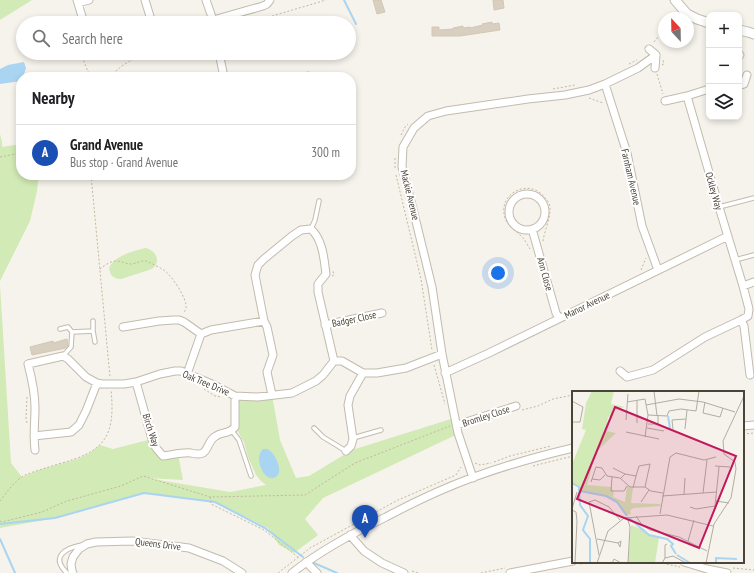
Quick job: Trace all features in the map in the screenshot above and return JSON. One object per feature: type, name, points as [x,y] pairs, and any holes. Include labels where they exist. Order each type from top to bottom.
[{"type":"street","points":[[82,16],[78,1],[89,0]]},
{"type":"street","points":[[145,0],[150,16]]},
{"type":"street","points":[[206,0],[212,16]]},
{"type":"street","points":[[232,16],[263,6],[270,0]]},
{"type":"street","points":[[675,0],[687,14],[697,20],[706,22]]},
{"type":"street","points":[[742,31],[754,34]]},
{"type":"street","points":[[650,47],[658,56],[655,68]]},
{"type":"street","name":"Mackie Avenue","points":[[473,478],[458,433],[442,354],[432,287],[402,167],[403,147],[414,128],[428,116],[446,111],[566,95],[588,90],[605,84],[638,68],[658,56]]},
{"type":"street","points":[[220,60],[223,72]]},
{"type":"street","points":[[742,84],[744,84],[746,75]]},
{"type":"street","name":"Farnham Avenue","points":[[605,84],[626,154],[642,226],[658,270]]},
{"type":"street","points":[[665,99],[687,96],[706,90]]},
{"type":"street","name":"Ockley Way","points":[[687,96],[749,309],[748,316],[741,320]]},
{"type":"street","points":[[521,194],[533,194],[542,201],[544,206],[544,218],[537,227],[532,229],[526,230],[520,228],[514,225],[510,220],[509,208],[511,202],[521,194]]},
{"type":"street","points":[[272,396],[267,372],[273,355],[267,327],[264,321],[255,275],[258,265],[292,236],[301,230],[311,229]]},
{"type":"street","name":"Badger Close","points":[[311,229],[319,239],[324,258],[326,274],[318,284],[320,304],[334,361]]},
{"type":"street","name":"Ann Close","points":[[532,229],[556,313],[559,318]]},
{"type":"street","name":"Manor Avenue","points":[[446,373],[728,236]]},
{"type":"street","points":[[743,286],[754,282]]},
{"type":"street","name":"Badger Close","points":[[325,325],[382,313]]},
{"type":"street","points":[[123,327],[159,321],[180,320],[201,334]]},
{"type":"street","points":[[620,371],[627,377],[653,370],[705,337],[741,320],[744,326],[750,375]]},
{"type":"street","points":[[201,334],[218,329],[264,321]]},
{"type":"street","points":[[187,374],[201,334]]},
{"type":"street","points":[[334,361],[342,361],[363,373],[377,373],[406,368],[442,354]]},
{"type":"street","points":[[35,450],[34,390],[28,364],[63,356]]},
{"type":"street","name":"Oak Tree Drive","points":[[63,356],[86,377],[97,383],[110,385],[136,382],[160,374],[182,371],[235,396],[258,397],[292,393],[316,381],[334,361]]},
{"type":"street","points":[[346,451],[351,446],[353,438],[348,405],[350,396],[363,373]]},
{"type":"street","name":"Birch Way","points":[[136,382],[152,440],[156,448],[163,456],[185,453],[201,454],[205,451],[212,438],[232,431]]},
{"type":"street","points":[[34,436],[71,432],[79,424],[86,411],[97,383]]},
{"type":"street","points":[[232,431],[235,427],[235,396]]},
{"type":"street","name":"Bromley Close","points":[[457,426],[516,406]]},
{"type":"street","points":[[744,426],[754,425]]},
{"type":"street","points":[[292,573],[306,562],[350,535],[419,500],[512,464],[572,448]]},
{"type":"street","points":[[350,535],[364,552],[382,563],[404,573]]},
{"type":"street","name":"Queens Drive","points":[[87,544],[96,542],[132,541],[189,548],[224,561],[242,573]]},
{"type":"street","points":[[73,573],[71,564],[73,557],[79,549],[87,544]]},
{"type":"street","points":[[510,573],[572,561]]},
{"type":"street","points":[[306,562],[317,573]]},
{"type":"street","points":[[683,565],[727,573]]},
{"type":"lane","points":[[719,207],[754,198]]},
{"type":"lane","points":[[311,229],[320,201]]},
{"type":"lane","points":[[735,260],[754,254]]},
{"type":"lane","points":[[92,321],[95,342]]},
{"type":"lane","points":[[60,329],[68,327],[72,332],[71,347],[63,356]]},
{"type":"lane","points":[[72,332],[93,331]]},
{"type":"lane","points":[[314,428],[323,437],[346,451]]},
{"type":"lane","points":[[353,438],[381,430]]},
{"type":"lane","points":[[232,431],[239,440],[251,476]]},
{"type":"lane","points":[[67,573],[60,562],[59,558],[61,555],[64,551],[70,548],[87,544]]},
{"type":"path","points":[[272,16],[326,0]]},
{"type":"path","points":[[650,47],[658,37]]},
{"type":"path","points":[[658,56],[664,64],[655,68],[665,99]]},
{"type":"path","points":[[629,64],[642,57]]},
{"type":"path","points":[[84,60],[88,72]]},
{"type":"path","points":[[115,72],[122,65],[132,60]]},
{"type":"path","points":[[549,89],[580,84]]},
{"type":"path","points":[[589,98],[606,104]]},
{"type":"path","points":[[399,140],[405,127],[409,123]]},
{"type":"path","points":[[396,153],[394,165],[421,279],[433,358],[446,409]]},
{"type":"path","points":[[0,157],[16,154]]},
{"type":"path","points":[[0,501],[9,489],[22,477],[39,470],[77,459],[90,453],[100,445],[108,433],[111,420],[112,400],[91,180]]},
{"type":"path","points":[[640,278],[646,257]]},
{"type":"path","points":[[100,269],[104,265],[116,261],[133,264],[141,261],[147,261],[166,271],[185,299],[186,307],[180,320]]},
{"type":"path","points":[[327,278],[334,275],[333,269]]},
{"type":"path","points":[[203,388],[215,396],[226,398]]},
{"type":"path","points":[[0,521],[2,522],[42,512],[67,501],[120,486],[143,476],[210,497],[304,495],[355,463],[451,426],[457,426]]},
{"type":"path","points":[[744,434],[754,433]]},
{"type":"path","points":[[530,467],[572,456]]},
{"type":"path","points":[[210,497],[211,504],[264,530],[298,558]]},
{"type":"path","points":[[278,573],[310,548]]},
{"type":"path","points":[[666,563],[683,565]]},
{"type":"green space","points":[[0,0],[32,0],[0,20]]},
{"type":"green space","points":[[0,134],[2,147],[16,145],[16,180],[38,180],[30,221],[0,281]]},
{"type":"green space","points":[[145,248],[151,250],[157,257],[157,263],[154,267],[121,279],[112,276],[109,268],[115,260],[124,255]]},
{"type":"green space","points":[[0,285],[11,463],[22,477],[39,470],[77,459],[90,453],[100,445],[113,449],[152,439],[159,453],[178,454],[183,480],[147,478],[230,492],[266,485],[256,475],[248,457],[244,442],[235,427],[235,396],[272,395],[280,440],[296,478],[309,476],[352,450],[451,419],[462,432],[323,498],[305,519],[318,535],[294,553],[279,545],[268,528],[215,502],[144,493],[55,518],[0,528]]},
{"type":"water","points":[[24,62],[26,68],[25,72],[16,72],[16,82],[0,84],[0,69],[8,65]]},
{"type":"water","points":[[263,449],[269,450],[274,455],[278,463],[279,471],[276,477],[268,477],[261,469],[259,458]]},
{"type":"building","points":[[373,0],[381,0],[385,12],[377,14]]},
{"type":"building","points":[[493,0],[503,0],[504,8],[494,10]]},
{"type":"building","points":[[492,22],[492,24],[499,23],[500,30],[460,36],[432,36],[432,27],[439,27],[439,30],[453,29],[463,26],[463,28],[470,28]]},
{"type":"building","points":[[67,339],[68,346],[66,348],[32,355],[30,347]]},
{"type":"waterway","points":[[344,0],[352,16]]},
{"type":"waterway","points":[[0,524],[55,518],[144,493],[215,502],[265,528],[303,557]]},
{"type":"waterway","points":[[0,539],[15,573]]},
{"type":"waterway","points":[[314,563],[337,573]]},
{"type":"place","name":"Grand Avenue","points":[[365,538]]}]
